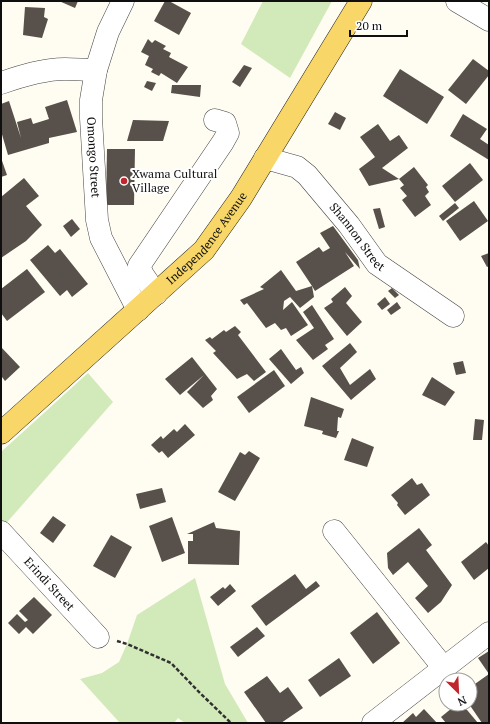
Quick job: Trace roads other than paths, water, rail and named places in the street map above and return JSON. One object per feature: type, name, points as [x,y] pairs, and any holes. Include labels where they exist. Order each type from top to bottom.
[{"type":"main road","name":"Independence Avenue","points":[[1,433],[204,250],[241,198],[361,1]]},
{"type":"street","name":"Omongo Street","points":[[123,1],[108,32],[96,70],[91,118],[97,220],[101,238],[138,310]]},
{"type":"street","points":[[457,1],[489,20]]},
{"type":"street","points":[[1,83],[18,77],[63,69],[96,70]]},
{"type":"street","points":[[156,294],[143,276],[139,266],[226,137],[228,133],[225,123],[216,120]]},
{"type":"street","name":"Shannon Street","points":[[265,158],[296,167],[307,175],[349,225],[377,264],[453,316]]},
{"type":"street","name":"Erindi Street","points":[[1,532],[98,637]]},
{"type":"street","points":[[334,532],[443,667]]},
{"type":"street","points":[[373,723],[443,667],[489,633]]},
{"type":"place","name":"Xwama Cultural Village","points":[[124,181]]}]
